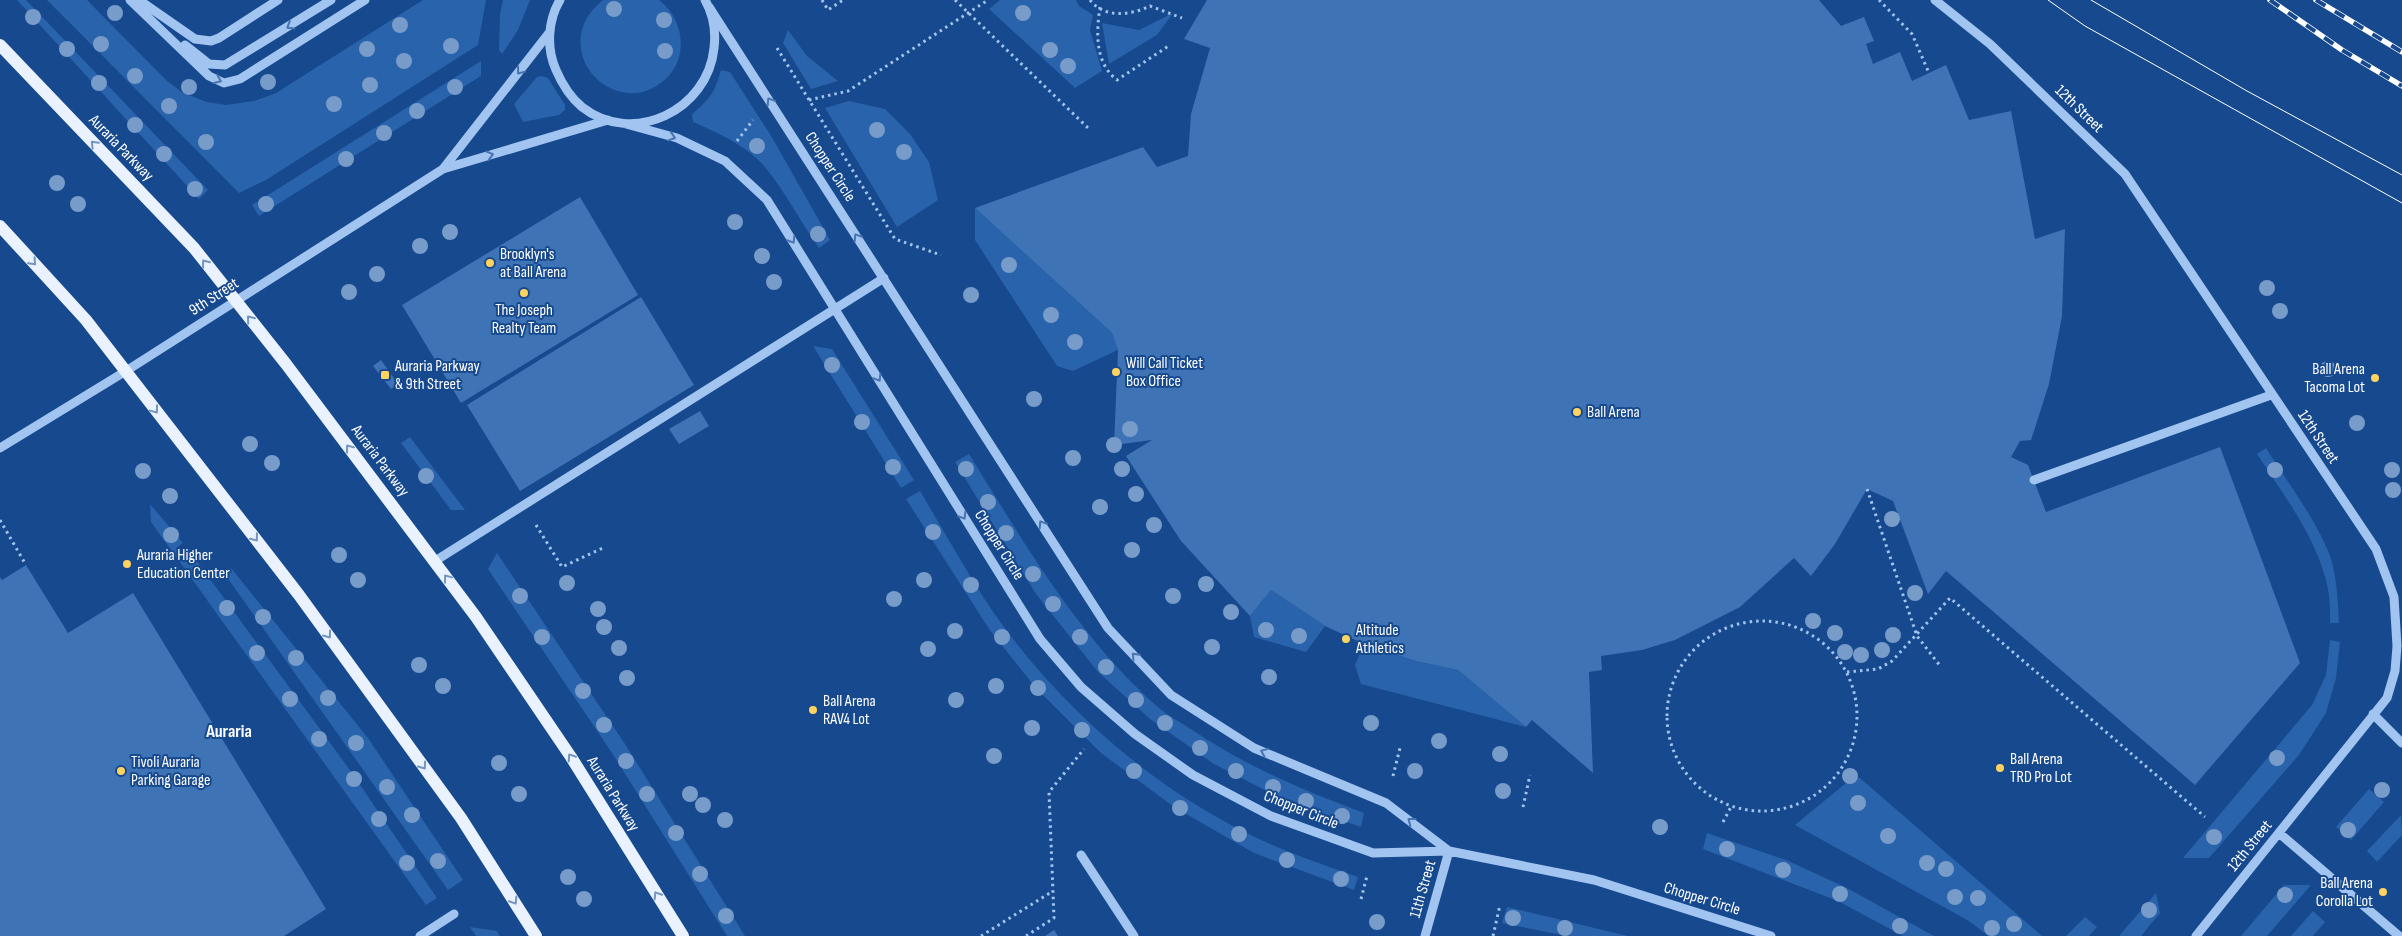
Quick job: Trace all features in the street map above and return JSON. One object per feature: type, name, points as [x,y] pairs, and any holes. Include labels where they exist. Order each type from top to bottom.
[{"type":"main road","name":"Auraria Parkway","points":[[0,45],[194,248],[282,358],[476,617],[571,758],[683,936]]},
{"type":"main road","points":[[0,226],[86,320],[311,611],[461,818],[536,936]]},
{"type":"street","points":[[132,0],[202,60],[217,66],[233,62],[331,0]]},
{"type":"street","points":[[132,0],[209,76],[224,83],[240,79],[365,0]]},
{"type":"street","points":[[139,0],[188,35],[203,41],[219,38],[278,0]]},
{"type":"street","points":[[549,33],[554,9],[560,0]]},
{"type":"street","name":"12th Street","points":[[1936,0],[1990,44],[2125,174],[2271,395],[2376,549],[2394,597],[2398,669],[2386,698],[2196,936]]},
{"type":"street","points":[[626,124],[654,121],[680,109],[700,89],[713,63],[715,34],[707,3]]},
{"type":"street","name":"Chopper Circle","points":[[707,3],[1108,628],[1171,695],[1254,748],[1386,803],[1449,851]]},
{"type":"street","name":"Chopper Circle","points":[[549,33],[551,61],[563,87],[582,107],[608,120],[676,138],[725,161],[767,200],[1040,639],[1081,687],[1128,728],[1193,775],[1271,816],[1373,853],[1449,851],[1594,880],[1771,936]]},
{"type":"street","name":"9th Street","points":[[443,169],[549,33]]},
{"type":"street","name":"9th Street","points":[[0,448],[126,371],[443,169],[608,120]]},
{"type":"street","points":[[435,561],[884,278]]},
{"type":"street","points":[[2034,480],[2271,395]]},
{"type":"street","points":[[2373,714],[2402,743]]},
{"type":"street","points":[[2279,833],[2399,936]]},
{"type":"street","name":"11th Street","points":[[1425,936],[1449,851]]},
{"type":"street","points":[[1081,855],[1134,936]]},
{"type":"street","points":[[420,936],[454,914]]},
{"type":"path","points":[[822,0],[828,10],[843,0]]},
{"type":"path","points":[[955,0],[1088,128]]},
{"type":"path","points":[[809,100],[848,91],[988,0]]},
{"type":"path","points":[[1090,0],[1100,7],[1121,15],[1137,13],[1150,6],[1182,18]]},
{"type":"path","points":[[1879,0],[1912,34],[1929,73]]},
{"type":"path","points":[[1100,7],[1096,32],[1100,55],[1109,74],[1117,80],[1170,45]]},
{"type":"path","points":[[777,48],[895,240],[941,256]]},
{"type":"path","points":[[733,146],[754,119]]},
{"type":"path","points":[[1867,489],[1917,636],[1941,667]]},
{"type":"path","points":[[524,505],[562,567],[605,547]]},
{"type":"path","points":[[0,520],[26,565]]},
{"type":"path","points":[[1847,672],[1878,669],[1892,661],[1950,598],[2206,817]]},
{"type":"path","points":[[1772,621],[1802,630],[1827,646],[1847,672],[1855,696],[1858,716],[1855,742],[1844,766],[1823,790],[1794,806],[1762,812],[1731,807],[1703,791],[1682,768],[1670,740],[1667,710],[1674,680],[1690,654],[1714,634],[1742,623],[1772,621]]},
{"type":"path","points":[[1393,776],[1400,748]]},
{"type":"path","points":[[1026,936],[1054,918],[1049,792],[1084,749]]},
{"type":"path","points":[[1523,807],[1530,775]]},
{"type":"path","points":[[1723,822],[1731,807]]},
{"type":"path","points":[[1361,899],[1367,876]]},
{"type":"path","points":[[981,936],[1054,891]]},
{"type":"path","points":[[1493,936],[1500,906]]},
{"type":"shaded area","points":[[17,0],[26,0],[208,190],[199,199]]},
{"type":"shaded area","points":[[47,0],[87,0],[166,80],[183,93],[207,102],[226,105],[254,101],[276,93],[423,0],[486,0],[478,45],[266,180],[239,193]]},
{"type":"shaded area","points":[[503,0],[530,0],[518,30],[502,54],[499,50],[500,14]]},
{"type":"shaded area","points":[[603,0],[659,0],[676,21],[680,33],[681,46],[679,58],[665,80],[653,88],[630,93],[618,91],[598,80],[584,61],[580,42],[582,28],[592,10]]},
{"type":"shaded area","points":[[1000,0],[1076,0],[1079,6],[1093,15],[1090,30],[1102,71],[1075,88],[989,9]]},
{"type":"shaded area","points":[[1173,13],[1157,35],[1109,64],[1102,23],[1139,30]]},
{"type":"shaded area","points":[[788,30],[807,56],[838,81],[811,89],[783,43]]},
{"type":"shaded area","points":[[481,61],[481,76],[259,216],[252,205]]},
{"type":"shaded area","points":[[721,70],[730,72],[773,139],[830,240],[819,248],[779,187],[757,159],[731,140],[693,122],[692,114],[711,95]]},
{"type":"shaded area","points":[[537,77],[548,78],[565,105],[565,110],[559,115],[523,122],[514,104]]},
{"type":"shaded area","points":[[849,101],[885,109],[910,134],[929,162],[938,200],[897,227],[825,108]]},
{"type":"shaded area","points":[[975,208],[1112,333],[1118,350],[1073,371],[1057,366],[975,240]]},
{"type":"shaded area","points":[[813,346],[832,349],[914,480],[901,488]]},
{"type":"shaded area","points":[[410,437],[465,510],[451,510],[401,443]]},
{"type":"shaded area","points":[[2266,448],[2312,520],[2327,549],[2335,577],[2339,623],[2330,623],[2328,589],[2323,571],[2308,535],[2289,502],[2257,454]]},
{"type":"shaded area","points":[[969,454],[1011,522],[1078,621],[1130,681],[1163,711],[1253,766],[1364,813],[1361,827],[1286,801],[1214,764],[1150,719],[1098,672],[1036,594],[955,462]]},
{"type":"shaded area","points":[[920,491],[969,574],[1001,623],[1055,688],[1085,719],[1150,774],[1221,820],[1271,844],[1358,877],[1354,890],[1254,853],[1174,807],[1101,753],[1035,687],[989,629],[906,499]]},
{"type":"shaded area","points":[[150,504],[183,543],[176,548],[189,565],[196,560],[350,770],[437,898],[426,905],[151,522]]},
{"type":"shaded area","points":[[497,553],[625,744],[745,936],[727,936],[612,753],[488,569]]},
{"type":"shaded area","points":[[231,568],[368,738],[463,880],[448,890],[224,573]]},
{"type":"shaded area","points":[[1271,590],[1325,626],[1306,652],[1254,637],[1250,616]]},
{"type":"shaded area","points":[[2330,640],[2340,642],[2336,678],[2326,713],[2299,755],[2209,858],[2183,858],[2312,705],[2326,675]]},
{"type":"shaded area","points":[[1364,644],[1414,661],[1458,670],[1526,727],[1361,684],[1355,665]]},
{"type":"shaded area","points":[[1852,778],[1860,778],[2042,936],[1988,936],[1969,921],[1795,825]]},
{"type":"shaded area","points":[[2369,789],[2384,802],[2351,840],[2336,827]]},
{"type":"shaded area","points":[[2401,815],[2402,835],[2377,862],[2367,851]]},
{"type":"shaded area","points":[[1707,833],[1786,860],[1845,887],[1934,936],[1903,936],[1838,901],[1703,849]]},
{"type":"shaded area","points":[[2284,885],[2311,885],[2267,936],[2241,936]]},
{"type":"shaded area","points":[[2156,893],[2160,913],[2141,936],[2119,936]]},
{"type":"shaded area","points":[[1507,907],[1628,936],[1567,936],[1502,923]]},
{"type":"shaded area","points":[[2313,911],[2325,922],[2313,936],[2291,936]]},
{"type":"shaded area","points":[[2085,917],[2097,927],[2089,936],[2066,936]]},
{"type":"shaded area","points":[[470,927],[497,931],[500,936],[476,936]]},
{"type":"building","name":"Ball Arena","points":[[1207,0],[1819,0],[1841,26],[1864,17],[1874,41],[1866,44],[1873,64],[1900,52],[1912,81],[1946,65],[1969,120],[2011,111],[2035,239],[2065,229],[2062,316],[2049,384],[2031,440],[2020,441],[2011,457],[2028,465],[2046,512],[2220,447],[2300,663],[2195,785],[1946,571],[1928,594],[1893,501],[1867,489],[1835,544],[1811,576],[1794,558],[1740,607],[1675,640],[1642,650],[1601,656],[1602,670],[1589,672],[1593,773],[1532,720],[1526,727],[1458,670],[1415,661],[1364,644],[1325,626],[1271,590],[1250,616],[1181,541],[1126,456],[1152,440],[1114,445],[1118,350],[1112,333],[975,208],[1143,147],[1157,167],[1188,156],[1191,114],[1210,48],[1184,39]]},
{"type":"building","points":[[580,197],[638,295],[461,403],[402,305]]},
{"type":"building","points":[[641,297],[694,385],[520,491],[467,405]]},
{"type":"building","points":[[381,360],[398,384],[391,389],[373,366]]},
{"type":"building","points":[[700,411],[709,426],[679,444],[669,429]]},
{"type":"building","name":"Tivoli Auraria Parking Garage","points":[[26,565],[68,633],[133,593],[326,909],[284,936],[0,936],[0,577],[2,580]]},
{"type":"building","points":[[1054,930],[1058,936],[1045,936]]},
{"type":"tram line","points":[[2048,0],[2085,26],[2402,203]]},
{"type":"tram line","points":[[2091,0],[2247,91],[2402,175]]},
{"type":"railway","points":[[2270,0],[2342,50],[2402,86]]},
{"type":"railway","points":[[2316,0],[2402,52]]},
{"type":"place","name":"Brooklyn's at Ball Arena","points":[[490,263]]},
{"type":"place","name":"The Joseph Realty Team","points":[[524,293]]},
{"type":"place","name":"Will Call Ticket Box Office","points":[[1116,372]]},
{"type":"place","name":"Auraria Parkway & 9th Street","points":[[385,375]]},
{"type":"place","name":"Ball Arena Tacoma Lot","points":[[2375,378]]},
{"type":"place","name":"Ball Arena","points":[[1577,412]]},
{"type":"place","name":"Auraria Higher Education Center","points":[[127,564]]},
{"type":"place","name":"Altitude Athletics","points":[[1346,639]]},
{"type":"place","name":"Ball Arena RAV4 Lot","points":[[813,710]]},
{"type":"place","name":"Ball Arena TRD Pro Lot","points":[[2000,768]]},
{"type":"place","name":"Tivoli Auraria Parking Garage","points":[[121,771]]},
{"type":"place","name":"Ball Arena Corolla Lot","points":[[2383,892]]},
{"type":"district","name":"Auraria","points":[[229,731]]}]
